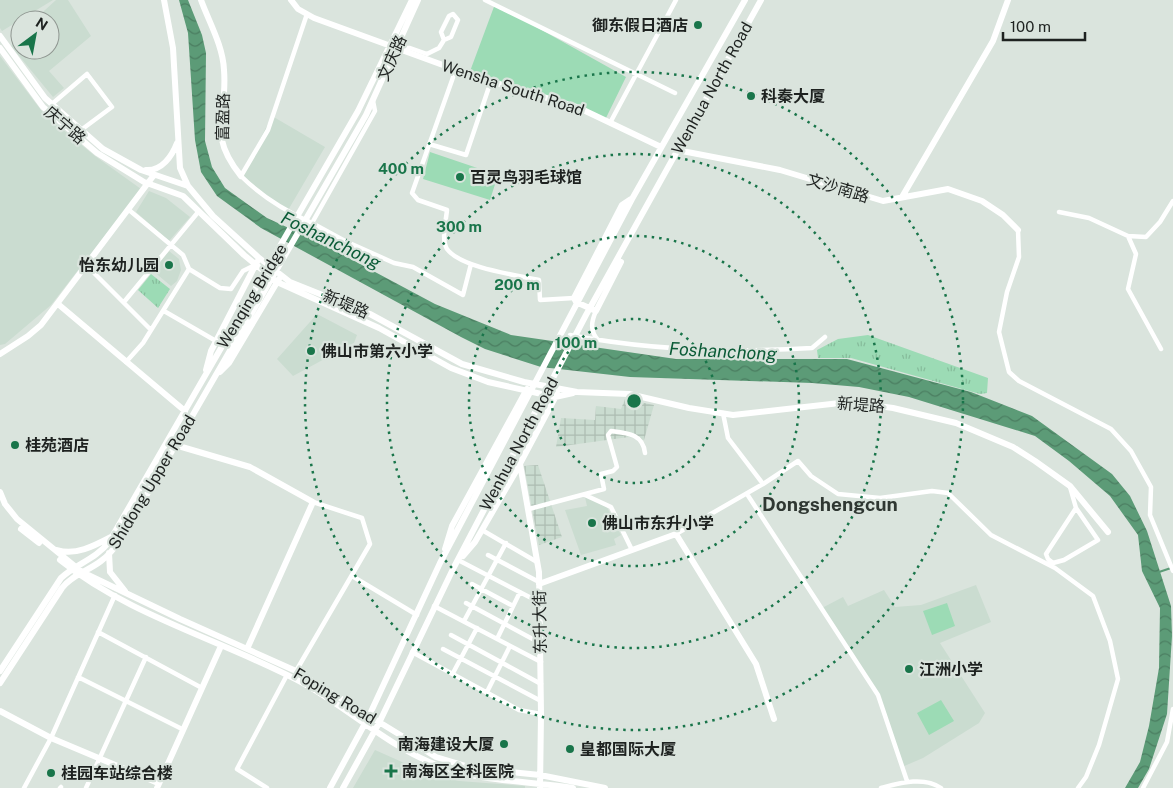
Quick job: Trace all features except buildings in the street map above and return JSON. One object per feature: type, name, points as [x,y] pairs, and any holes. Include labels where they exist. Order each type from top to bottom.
[{"type":"main road","name":"新堤路","points":[[164,0],[173,48],[180,168],[188,186],[213,216],[259,258],[290,282],[370,314],[462,364],[530,383],[576,392],[629,394],[733,415],[849,402],[894,408],[956,423],[1013,447],[1070,486],[1108,532]]},
{"type":"main road","name":"富盈路","points":[[201,0],[224,68],[220,133],[223,150],[240,176]]},
{"type":"main road","points":[[291,0],[298,9],[307,14]]},
{"type":"main road","points":[[393,47],[412,0]]},
{"type":"main road","name":"文庆路","points":[[366,115],[393,47],[418,0]]},
{"type":"main road","name":"Wenhua North Road","points":[[632,199],[745,0]]},
{"type":"main road","name":"Wenhua North Road","points":[[343,788],[379,723],[453,570],[479,528],[646,207],[761,0]]},
{"type":"main road","points":[[902,197],[993,41],[1008,0]]},
{"type":"main road","name":"Wensha South Road","points":[[307,14],[490,81],[577,107],[661,147]]},
{"type":"main road","name":"庆宁路","points":[[0,36],[45,98],[103,149],[141,170],[188,186]]},
{"type":"main road","name":"Wenqing Bridge","points":[[205,376],[393,47]]},
{"type":"main road","name":"庆宁路","points":[[0,48],[43,107],[97,153],[148,184]]},
{"type":"main road","name":"Wenqing Bridge","points":[[214,378],[366,115]]},
{"type":"main road","points":[[141,170],[153,171],[163,164],[173,154],[179,139]]},
{"type":"main road","name":"文沙南路","points":[[677,150],[780,170],[883,201],[948,189],[982,202],[1003,215],[1018,230]]},
{"type":"main road","points":[[0,354],[28,336],[58,304],[154,174]]},
{"type":"main road","name":"新堤路","points":[[148,184],[182,196],[255,265],[277,282],[378,328],[451,368],[488,382],[555,397],[576,392]]},
{"type":"main road","points":[[182,196],[188,186]]},
{"type":"main road","points":[[632,199],[622,205],[574,298],[576,302],[596,311],[644,218],[646,207]]},
{"type":"main road","points":[[330,788],[369,716],[440,563],[632,199]]},
{"type":"main road","points":[[205,376],[211,350],[259,258]]},
{"type":"main road","points":[[214,378],[230,363],[282,276]]},
{"type":"main road","points":[[58,304],[185,411]]},
{"type":"main road","name":"Shidong Upper Road","points":[[0,671],[57,584],[73,568],[102,551],[205,376]]},
{"type":"main road","name":"Shidong Upper Road","points":[[0,683],[62,588],[80,573],[101,562],[110,553],[146,496],[214,378]]},
{"type":"main road","points":[[440,563],[452,526],[530,383]]},
{"type":"main road","points":[[453,570],[520,464],[559,388]]},
{"type":"main road","points":[[175,445],[250,467],[313,502],[247,649]]},
{"type":"main road","name":"东升大街","points":[[520,464],[529,509],[539,583],[541,662],[540,785]]},
{"type":"main road","points":[[0,492],[5,504],[17,520],[52,548],[73,568]]},
{"type":"main road","points":[[0,500],[15,523],[73,568]]},
{"type":"main road","points":[[539,583],[676,534],[756,664],[774,719]]},
{"type":"main road","points":[[52,548],[64,552],[82,550],[112,536]]},
{"type":"main road","points":[[110,553],[110,572],[128,594]]},
{"type":"main road","name":"Foping Road","points":[[73,568],[115,595],[305,684],[374,730],[434,764],[471,776],[573,788]]},
{"type":"main road","name":"Foping Road","points":[[80,573],[296,671],[411,744],[456,764],[472,768],[540,775],[605,788]]},
{"type":"main road","points":[[0,711],[51,738],[158,786],[221,646]]},
{"type":"street","points":[[485,0],[675,93]]},
{"type":"street","points":[[610,123],[676,0]]},
{"type":"street","points":[[240,176],[268,130],[307,14]]},
{"type":"street","points":[[393,47],[410,48],[427,54],[439,48],[444,40],[451,37],[458,20],[452,14],[449,16],[441,32],[444,40]]},
{"type":"street","points":[[456,69],[412,193],[418,200],[447,210],[444,240],[447,248],[460,261],[539,280],[540,300],[574,298]]},
{"type":"street","points":[[52,104],[87,74],[112,107],[81,130]]},
{"type":"street","points":[[430,144],[466,155],[490,81]]},
{"type":"street","points":[[312,223],[375,111],[373,101]]},
{"type":"street","name":"富盈路","points":[[240,176],[284,210],[394,263],[413,267],[463,295],[471,264]]},
{"type":"street","points":[[1059,212],[1089,218],[1128,236],[1146,237],[1160,222],[1173,201]]},
{"type":"street","points":[[129,210],[183,255],[189,269],[220,288],[231,288],[243,271],[255,265]]},
{"type":"street","points":[[124,302],[199,211]]},
{"type":"street","points":[[1018,230],[1019,257],[1007,292],[999,332],[1009,372],[1019,381],[1111,429],[1131,451],[1151,487],[1150,515],[1173,571]]},
{"type":"street","points":[[1128,236],[1136,254],[1128,289],[1161,349]]},
{"type":"street","points":[[86,265],[151,330]]},
{"type":"street","points":[[126,362],[164,311],[189,269]]},
{"type":"street","points":[[164,311],[216,341]]},
{"type":"street","points":[[596,311],[592,320],[593,334],[598,340]]},
{"type":"street","points":[[570,335],[598,340],[707,351],[812,348],[825,337]]},
{"type":"street","points":[[723,413],[728,438],[763,484]]},
{"type":"street","points":[[529,509],[604,489],[601,474],[616,469],[608,432],[632,434],[641,441],[646,453]]},
{"type":"street","points":[[676,534],[747,494],[798,461],[811,476],[838,494],[880,498],[932,491],[948,493],[991,535],[1055,568],[1093,596],[1110,641],[1118,679],[1099,745],[1086,777],[1078,788]]},
{"type":"street","points":[[1070,486],[1076,508],[1098,540],[1064,560],[1053,562],[1048,559],[1046,554],[1076,508]]},
{"type":"street","points":[[583,494],[611,507],[632,550]]},
{"type":"street","points":[[747,494],[878,695],[907,781]]},
{"type":"street","points":[[296,671],[370,544],[362,518],[313,502]]},
{"type":"street","points":[[479,528],[537,562]]},
{"type":"street","points":[[464,621],[506,543]]},
{"type":"street","points":[[488,555],[539,583]]},
{"type":"street","points":[[460,561],[540,602]]},
{"type":"street","points":[[352,576],[417,615]]},
{"type":"street","points":[[472,584],[513,606]]},
{"type":"street","points":[[497,639],[520,592]]},
{"type":"street","points":[[24,788],[51,738],[115,595]]},
{"type":"street","points":[[466,603],[540,643]]},
{"type":"street","points":[[434,606],[541,662]]},
{"type":"street","points":[[453,673],[477,628]]},
{"type":"street","points":[[98,632],[202,688]]},
{"type":"street","points":[[451,635],[541,684]]},
{"type":"street","points":[[487,692],[510,646]]},
{"type":"street","points":[[443,649],[541,701]]},
{"type":"street","points":[[412,652],[519,710],[541,714]]},
{"type":"street","points":[[86,788],[98,758],[146,657]]},
{"type":"street","points":[[267,788],[237,769],[287,675]]},
{"type":"street","points":[[78,677],[182,730]]},
{"type":"street","points":[[1143,788],[1167,742],[1173,708]]},
{"type":"street","points":[[881,788],[907,781],[936,784],[941,788]]},
{"type":"shaded area","points":[[0,0],[53,0],[37,10],[10,10],[10,26],[2,31],[0,28]]},
{"type":"shaded area","points":[[56,0],[68,0],[91,36],[49,71],[64,88],[53,97],[23,60],[60,60],[60,10],[45,10]]},
{"type":"shaded area","points":[[0,56],[44,114],[95,156],[141,189],[51,305],[5,344],[0,345]]},
{"type":"shaded area","points":[[272,116],[325,147],[287,212],[241,176]]},
{"type":"shaded area","points":[[149,191],[166,198],[190,217],[169,241],[136,212]]},
{"type":"shaded area","name":"怡东幼儿园","points":[[169,251],[179,259],[181,270],[177,281],[171,286],[153,271]]},
{"type":"shaded area","name":"佛山市第六小学","points":[[317,314],[357,335],[354,343],[293,376],[277,359]]},
{"type":"shaded area","points":[[625,399],[654,405],[644,440],[629,437],[556,447],[561,418],[595,420],[596,406],[621,409]]},
{"type":"shaded area","points":[[538,465],[562,537],[539,545],[524,466]]},
{"type":"shaded area","name":"佛山市东升小学","points":[[585,497],[606,505],[621,535],[614,539],[616,545],[581,555],[565,510],[587,506]]},
{"type":"shaded area","name":"江洲小学","points":[[976,585],[991,622],[940,643],[985,713],[979,723],[923,758],[902,767],[878,695],[822,608],[843,597],[848,606],[884,590],[895,607],[921,605]]},
{"type":"shaded area","name":"南海区全科医院","points":[[375,750],[429,774],[459,781],[525,786],[525,788],[353,788]]},
{"type":"green space","points":[[495,4],[626,77],[605,120],[577,107],[469,74]]},
{"type":"green space","name":"百灵鸟羽毛球馆","points":[[430,152],[498,175],[490,200],[423,179]]},
{"type":"green space","points":[[151,274],[170,289],[158,308],[138,290]]},
{"type":"green space","points":[[868,335],[988,378],[987,393],[980,394],[851,358],[818,358],[817,350],[838,339]]},
{"type":"green space","points":[[947,603],[955,626],[932,635],[923,611]]},
{"type":"green space","points":[[941,700],[954,721],[929,735],[917,713]]},
{"type":"water","points":[[179,0],[188,0],[202,35],[206,53],[205,141],[212,167],[225,188],[267,218],[317,241],[435,304],[511,335],[676,359],[847,359],[971,392],[1032,416],[1112,474],[1130,496],[1147,531],[1171,606],[1172,636],[1167,714],[1149,769],[1138,788],[1125,788],[1140,762],[1149,726],[1159,668],[1160,608],[1142,571],[1138,535],[1110,496],[1069,461],[1035,436],[909,397],[859,387],[812,383],[630,377],[541,367],[485,349],[461,337],[261,228],[217,196],[201,172],[195,140],[188,33]]},
{"type":"waterway","points":[[1159,572],[1171,568]]},
{"type":"place","name":"御东假日酒店","points":[[698,25]]},
{"type":"place","name":"科秦大厦","points":[[751,96]]},
{"type":"place","name":"百灵鸟羽毛球馆","points":[[460,177]]},
{"type":"place","name":"怡东幼儿园","points":[[169,265]]},
{"type":"place","name":"佛山市第六小学","points":[[311,351]]},
{"type":"place","name":"桂苑酒店","points":[[15,445]]},
{"type":"place","name":"佛山市东升小学","points":[[592,523]]},
{"type":"place","name":"江洲小学","points":[[909,669]]},
{"type":"place","name":"南海建设大厦","points":[[504,744]]},
{"type":"place","name":"皇都国际大厦","points":[[570,749]]},
{"type":"place","name":"南海区全科医院","points":[[391,771]]},
{"type":"place","name":"桂园车站综合楼","points":[[51,773]]},
{"type":"district","name":"Dongshengcun","points":[[830,504]]},
{"type":"water label","name":"Foshanchong","points":[[331,240]]},
{"type":"water label","name":"Foshanchong","points":[[723,351]]}]
